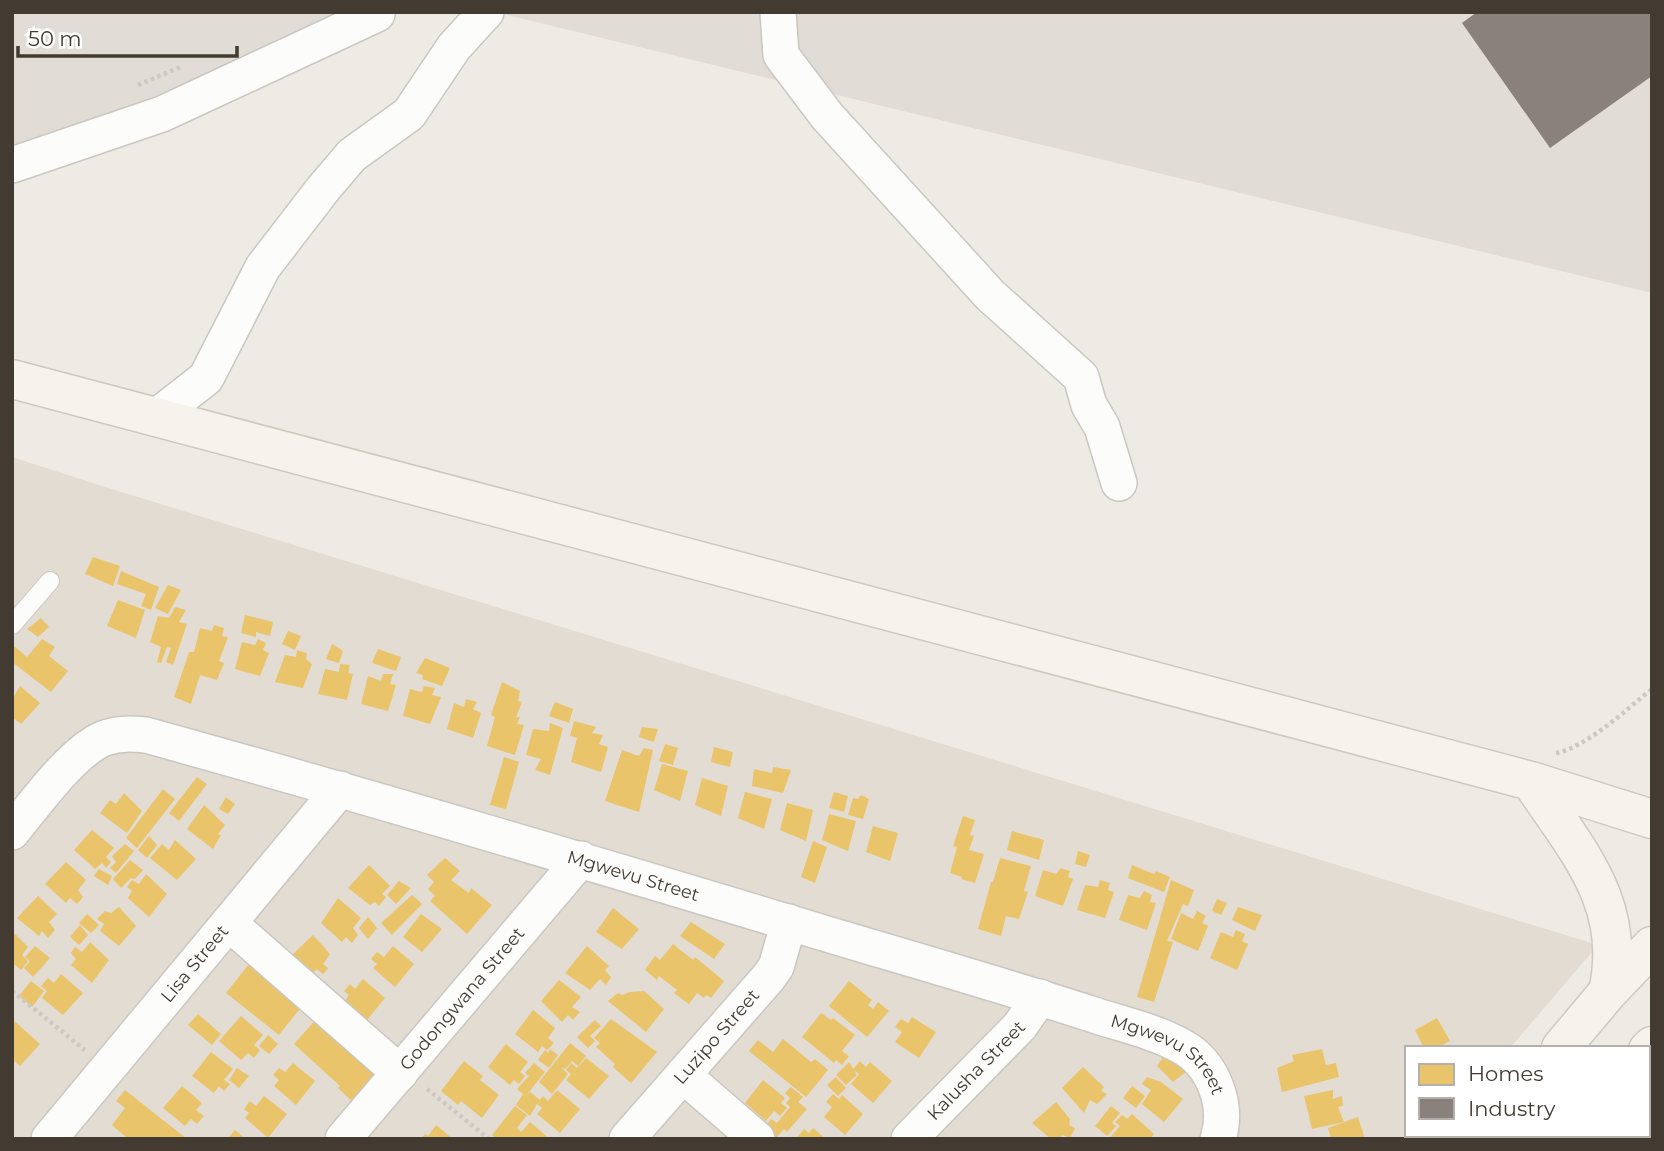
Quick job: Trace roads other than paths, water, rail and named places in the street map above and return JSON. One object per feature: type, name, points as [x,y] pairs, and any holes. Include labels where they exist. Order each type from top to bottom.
[{"type":"main road","points":[[12,379],[1537,768],[1652,819]]},
{"type":"main road","points":[[1537,768],[1605,900],[1614,943],[1614,967],[1608,992]]},
{"type":"main road","points":[[1563,1046],[1608,992],[1652,946]]},
{"type":"street","points":[[156,417],[206,378],[263,267],[323,189],[352,155],[409,114],[454,47],[486,12]]},
{"type":"street","points":[[778,12],[781,55],[827,116],[990,295],[1081,377],[1089,405],[1102,427],[1119,483]]},
{"type":"street","points":[[12,165],[162,114],[377,15]]},
{"type":"street","name":"Mgwevu Street","points":[[12,832],[66,768],[90,745],[107,737],[146,735],[581,859],[1040,997],[1183,1047],[1202,1063],[1212,1077],[1220,1100],[1218,1139]]},
{"type":"street","name":"Lisa Street","points":[[49,1139],[340,789]]},
{"type":"street","name":"Godongwana Street","points":[[343,1139],[581,859]]},
{"type":"street","name":"Luzipo Street","points":[[627,1139],[776,967],[789,922]]},
{"type":"street","points":[[229,923],[401,1071]]},
{"type":"street","name":"Kalusha Street","points":[[909,1139],[1020,1026],[1040,997]]},
{"type":"street","points":[[683,1075],[757,1139]]},
{"type":"lane","points":[[12,625],[50,581]]}]
